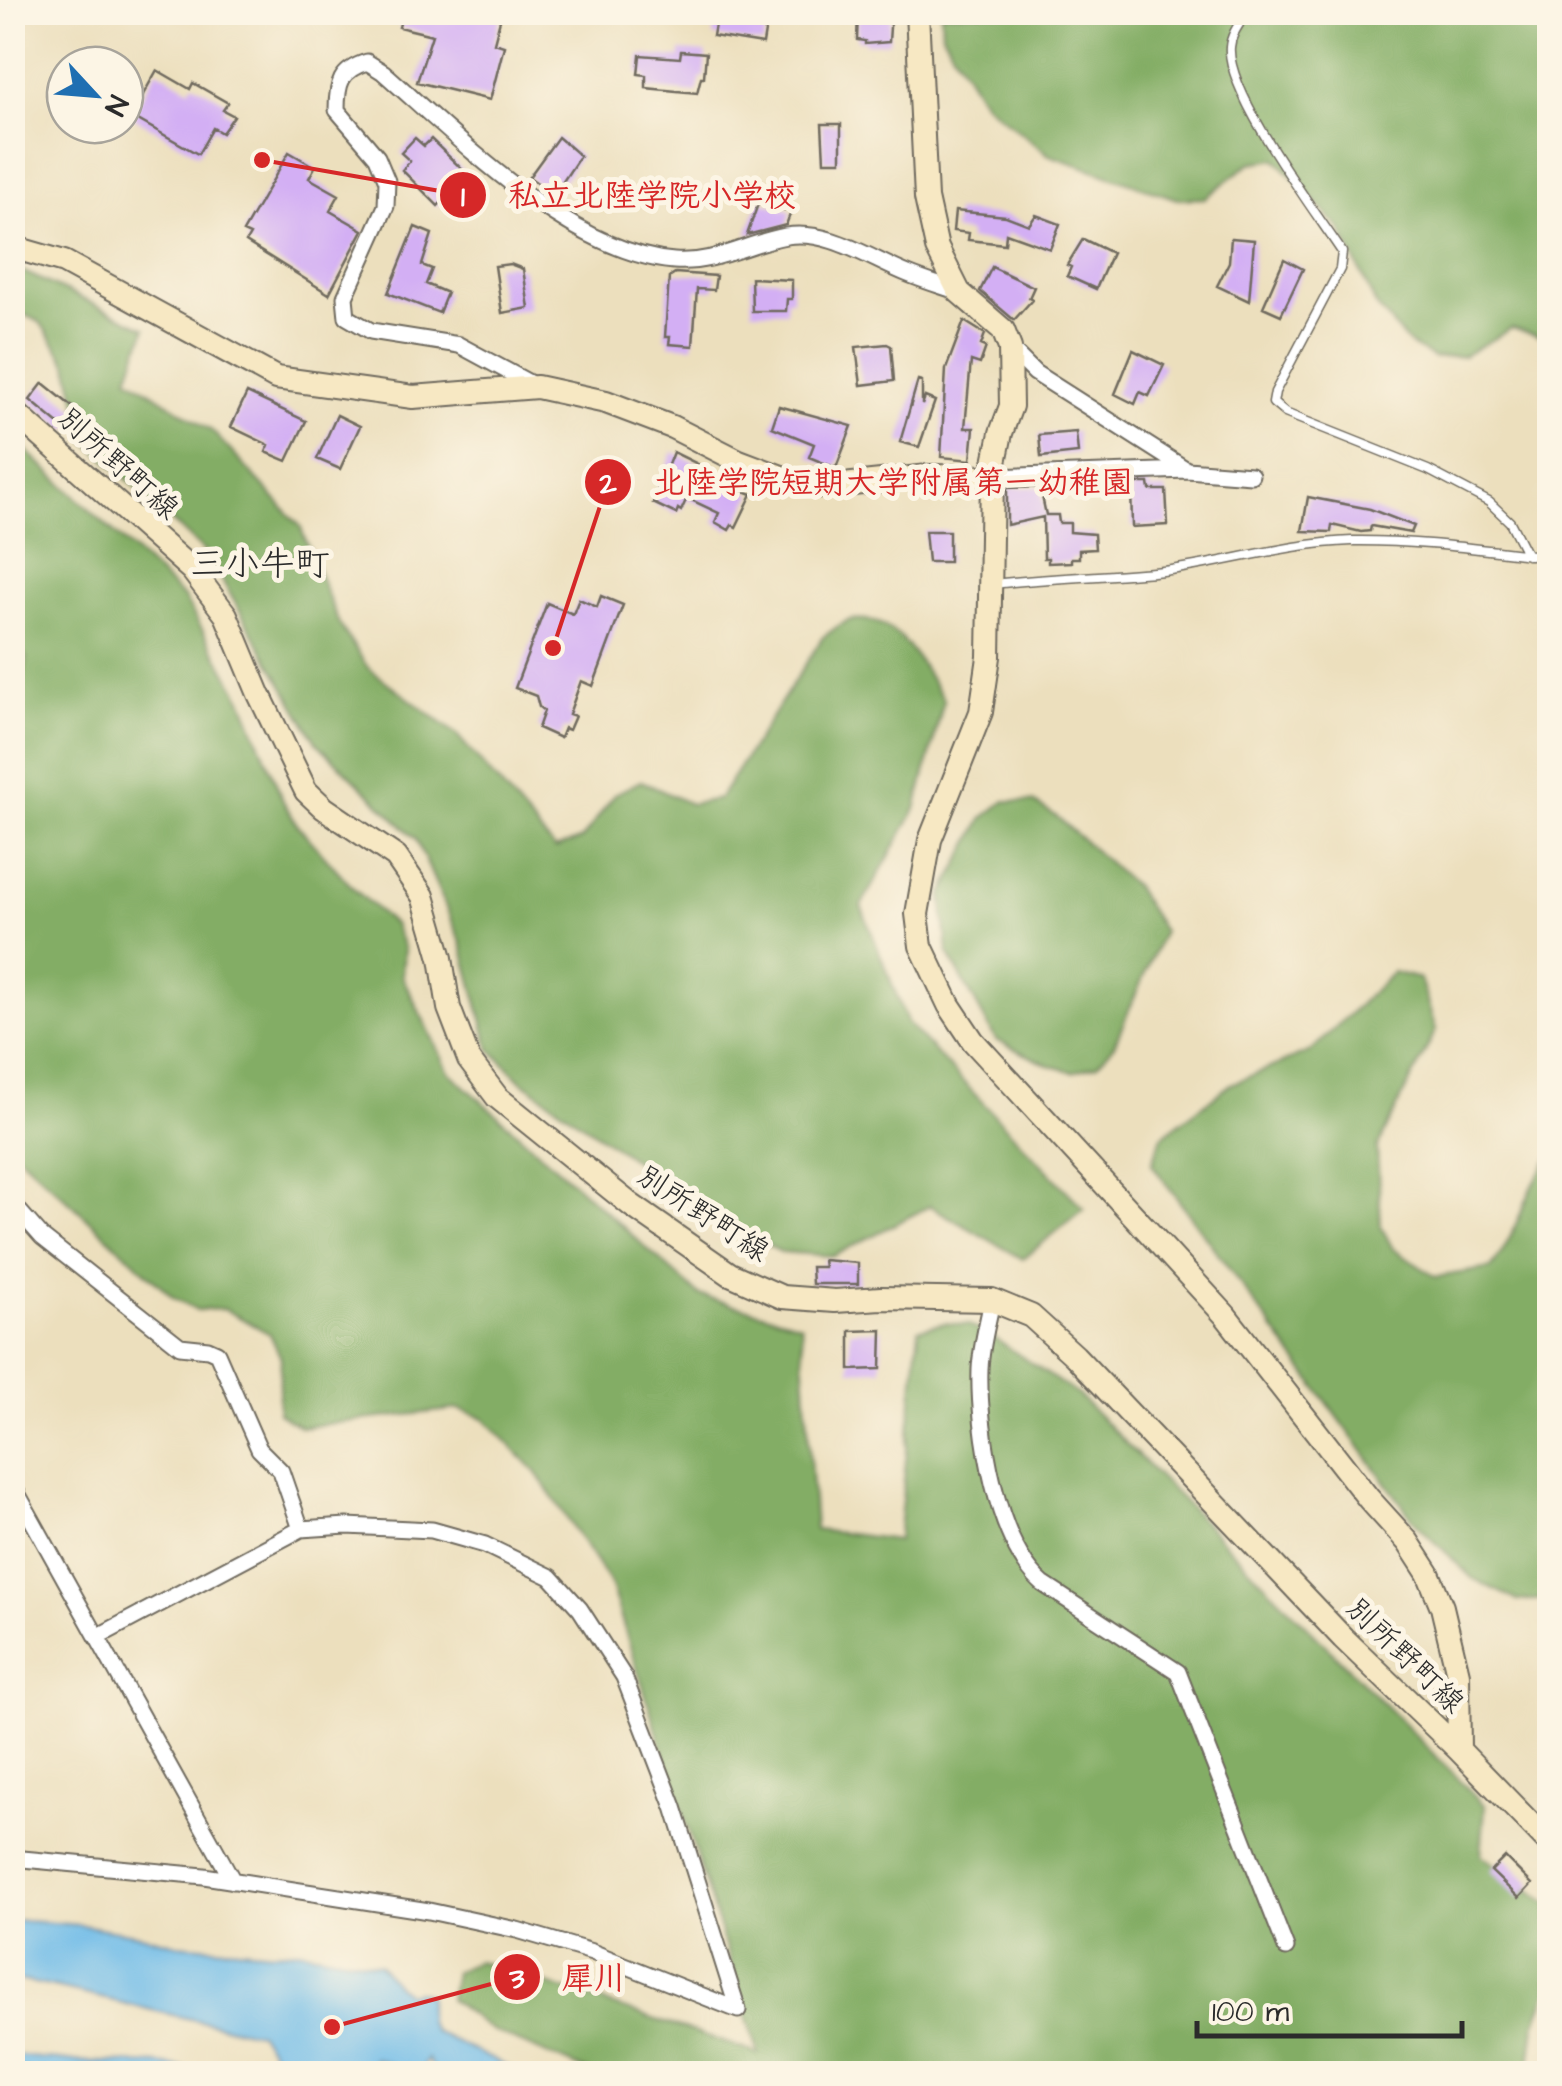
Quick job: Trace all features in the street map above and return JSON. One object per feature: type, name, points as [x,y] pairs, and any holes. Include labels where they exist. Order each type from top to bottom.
[{"type":"street","points":[[918,12],[926,198],[937,248],[959,292]]},
{"type":"street","points":[[537,388],[459,345],[372,330],[347,317],[345,297],[386,206],[387,181],[376,157],[337,110],[337,86],[344,72],[353,66],[368,62],[383,72],[516,188],[563,218],[629,251],[672,260],[702,260],[786,236],[814,236],[959,292],[1003,330],[1010,348],[1011,406],[992,477],[989,657],[982,712],[930,840],[917,914],[921,946],[949,1006],[973,1041],[1225,1314],[1408,1542],[1428,1572],[1442,1607],[1458,1674],[1459,1750]]},
{"type":"street","points":[[12,247],[64,262],[276,378],[413,397],[537,388],[606,402],[792,481],[824,487],[929,476],[1188,470],[1251,475]]},
{"type":"street","points":[[1010,348],[1035,373],[1188,470]]},
{"type":"street","name":"別所野町線","points":[[12,410],[192,570],[226,615],[306,791],[324,808],[396,856],[423,896],[441,958],[449,1008],[469,1060],[498,1097],[631,1205],[730,1274],[782,1297],[835,1301],[992,1300],[1031,1316],[1075,1356],[1343,1638],[1550,1844]]},
{"type":"street","points":[[12,1203],[42,1237],[180,1346],[208,1348],[217,1353],[258,1449],[281,1471],[301,1529]]},
{"type":"street","points":[[992,1300],[980,1364],[981,1423],[1016,1551],[1029,1572],[1043,1584],[1178,1672],[1286,1948]]},
{"type":"street","points":[[12,1484],[233,1881]]},
{"type":"street","points":[[12,1858],[233,1881],[429,1911],[517,1930],[592,1952],[738,2010],[674,1807],[624,1678],[580,1610],[551,1577],[485,1545],[432,1530],[347,1526],[301,1529],[97,1636]]},
{"type":"lane","points":[[1247,12],[1234,32],[1230,47],[1232,66],[1258,125],[1342,252],[1340,269],[1275,392],[1273,403],[1285,414],[1428,470],[1489,502],[1510,522],[1527,554]]},
{"type":"lane","points":[[991,584],[1160,571],[1354,541],[1468,546],[1550,557]]},
{"type":"green space","points":[[941,13],[1549,13],[1549,339],[1512,328],[1463,356],[1434,358],[1409,344],[1376,305],[1341,230],[1276,159],[1250,163],[1205,198],[1177,199],[1049,155],[984,103],[942,34]]},
{"type":"green space","points":[[13,267],[146,328],[128,377],[212,431],[300,526],[339,624],[368,668],[456,734],[555,849],[582,839],[615,794],[641,781],[690,804],[719,799],[823,637],[851,620],[868,620],[895,634],[917,658],[944,700],[916,809],[861,906],[908,1024],[1084,1209],[1023,1259],[930,1206],[833,1256],[781,1252],[731,1228],[523,1082],[490,1049],[461,942],[416,839],[317,743],[206,553],[86,441],[68,364],[40,322],[13,310]]},
{"type":"green space","points":[[12,437],[184,598],[243,701],[284,803],[298,826],[354,889],[394,925],[404,949],[402,976],[449,1072],[699,1295],[801,1324],[815,1530],[898,1540],[919,1329],[945,1323],[969,1325],[1078,1395],[1485,1806],[1481,1855],[1549,1904],[1549,1989],[1535,2025],[1529,2073],[591,2073],[491,2030],[449,1999],[454,1972],[478,1961],[759,2054],[610,1583],[537,1473],[484,1418],[459,1409],[301,1427],[278,1413],[281,1358],[270,1334],[224,1309],[197,1310],[173,1297],[13,1150],[12,723],[27,659],[13,638]]},
{"type":"green space","points":[[1005,801],[1033,802],[1056,816],[1135,887],[1163,931],[1114,1045],[1097,1065],[1073,1072],[1048,1065],[996,1040],[948,953],[942,896],[983,818]]},
{"type":"green space","points":[[1393,972],[1420,979],[1436,1030],[1377,1148],[1381,1226],[1393,1249],[1436,1277],[1491,1268],[1549,1159],[1550,1599],[1518,1601],[1472,1578],[1415,1522],[1152,1164],[1162,1136],[1231,1084],[1311,1051]]},
{"type":"water","points":[[12,1920],[81,1925],[177,1944],[274,1952],[298,1950],[379,1964],[398,1987],[408,1993],[428,1995],[428,2022],[433,2031],[520,2073],[435,2073],[427,2059],[419,2073],[411,2073],[374,2058],[371,2073],[281,2073],[278,2061],[259,2033],[13,1979]]},
{"type":"water","points":[[12,2055],[157,2064],[222,2073],[13,2070]]},
{"type":"building","points":[[403,12],[502,12],[494,43],[504,46],[490,100],[417,82],[432,35],[399,27]]},
{"type":"building","points":[[717,12],[767,19],[763,44],[713,36]]},
{"type":"building","points":[[858,12],[891,12],[889,42],[865,44],[857,40]]},
{"type":"building","points":[[681,51],[706,53],[704,77],[697,93],[646,88],[646,75],[638,74],[640,55],[680,58]]},
{"type":"building","points":[[157,70],[190,89],[193,83],[228,103],[223,110],[234,116],[222,133],[213,128],[198,154],[145,124],[145,91]]},
{"type":"building","points":[[822,124],[841,124],[841,161],[824,161]]},
{"type":"building","points":[[558,137],[580,156],[554,195],[529,177]]},
{"type":"building","points":[[415,138],[424,146],[431,139],[468,175],[438,206],[402,170],[410,161],[401,153]]},
{"type":"building","points":[[289,152],[315,167],[309,178],[339,195],[330,211],[363,230],[329,294],[246,242],[250,235],[243,232]]},
{"type":"building","points":[[759,201],[791,212],[786,225],[747,235]]},
{"type":"building","points":[[955,211],[1006,216],[1029,225],[1036,215],[1060,224],[1050,249],[1006,233],[1005,244],[968,240],[969,233],[953,231]]},
{"type":"building","points":[[415,227],[432,234],[422,265],[432,269],[426,284],[447,293],[439,313],[388,293]]},
{"type":"building","points":[[1231,238],[1254,240],[1249,301],[1217,286],[1229,262]]},
{"type":"building","points":[[1083,239],[1112,253],[1096,289],[1067,276],[1071,267],[1067,265]]},
{"type":"building","points":[[1284,259],[1303,269],[1281,315],[1263,307]]},
{"type":"building","points":[[510,264],[523,269],[529,308],[502,313],[495,266]]},
{"type":"building","points":[[992,267],[1034,287],[1029,298],[1032,300],[1014,320],[980,291]]},
{"type":"building","points":[[675,273],[716,276],[714,290],[697,289],[693,346],[669,344],[670,337],[665,337],[669,277]]},
{"type":"building","points":[[751,278],[792,280],[792,299],[787,299],[786,311],[752,311]]},
{"type":"building","points":[[964,321],[985,334],[981,345],[986,347],[980,364],[971,361],[965,428],[974,428],[971,460],[941,457],[946,369]]},
{"type":"building","points":[[891,346],[894,381],[861,385],[856,347]]},
{"type":"building","points":[[1133,350],[1164,365],[1149,396],[1140,392],[1135,404],[1115,394]]},
{"type":"building","points":[[918,380],[922,381],[922,405],[925,397],[935,401],[919,447],[900,442]]},
{"type":"building","points":[[43,383],[80,413],[66,430],[30,400]]},
{"type":"building","points":[[247,393],[306,421],[287,461],[266,452],[269,445],[231,427]]},
{"type":"building","points":[[779,406],[852,426],[836,468],[809,457],[814,444],[772,427]]},
{"type":"building","points":[[337,415],[360,426],[340,469],[317,459]]},
{"type":"building","points":[[1076,432],[1078,453],[1041,457],[1039,435]]},
{"type":"building","points":[[673,452],[702,466],[699,473],[752,494],[736,527],[732,525],[729,530],[715,522],[719,513],[687,498],[676,514],[653,503]]},
{"type":"building","points":[[1131,483],[1149,483],[1150,490],[1166,490],[1168,525],[1132,527]]},
{"type":"building","points":[[1040,487],[1046,515],[1058,515],[1059,523],[1070,523],[1070,532],[1094,534],[1095,549],[1079,550],[1079,558],[1071,558],[1071,562],[1048,563],[1048,558],[1044,558],[1043,517],[1007,525],[1007,488]]},
{"type":"building","points":[[1308,497],[1370,509],[1414,526],[1411,533],[1371,526],[1370,531],[1361,532],[1332,525],[1331,532],[1302,531]]},
{"type":"building","points":[[925,531],[949,531],[949,562],[928,562]]},
{"type":"building","points":[[601,596],[623,605],[593,686],[581,681],[569,714],[575,716],[560,738],[538,728],[544,711],[536,696],[515,688],[547,603],[573,614],[579,599],[597,607]]},
{"type":"building","points":[[823,1260],[858,1263],[858,1284],[812,1284],[811,1267],[824,1267]]},
{"type":"building","points":[[882,1330],[881,1369],[850,1370],[850,1331]]},
{"type":"building","points":[[1505,1857],[1532,1884],[1519,1898],[1491,1871]]},
{"type":"place","name":"私立北陸学院小学校","points":[[262,160]]},
{"type":"place","name":"北陸学院短期大学附属第一幼稚園","points":[[553,648]]},
{"type":"place","name":"犀川","points":[[332,2027]]},
{"type":"district","name":"三小牛町","points":[[260,564]]}]
